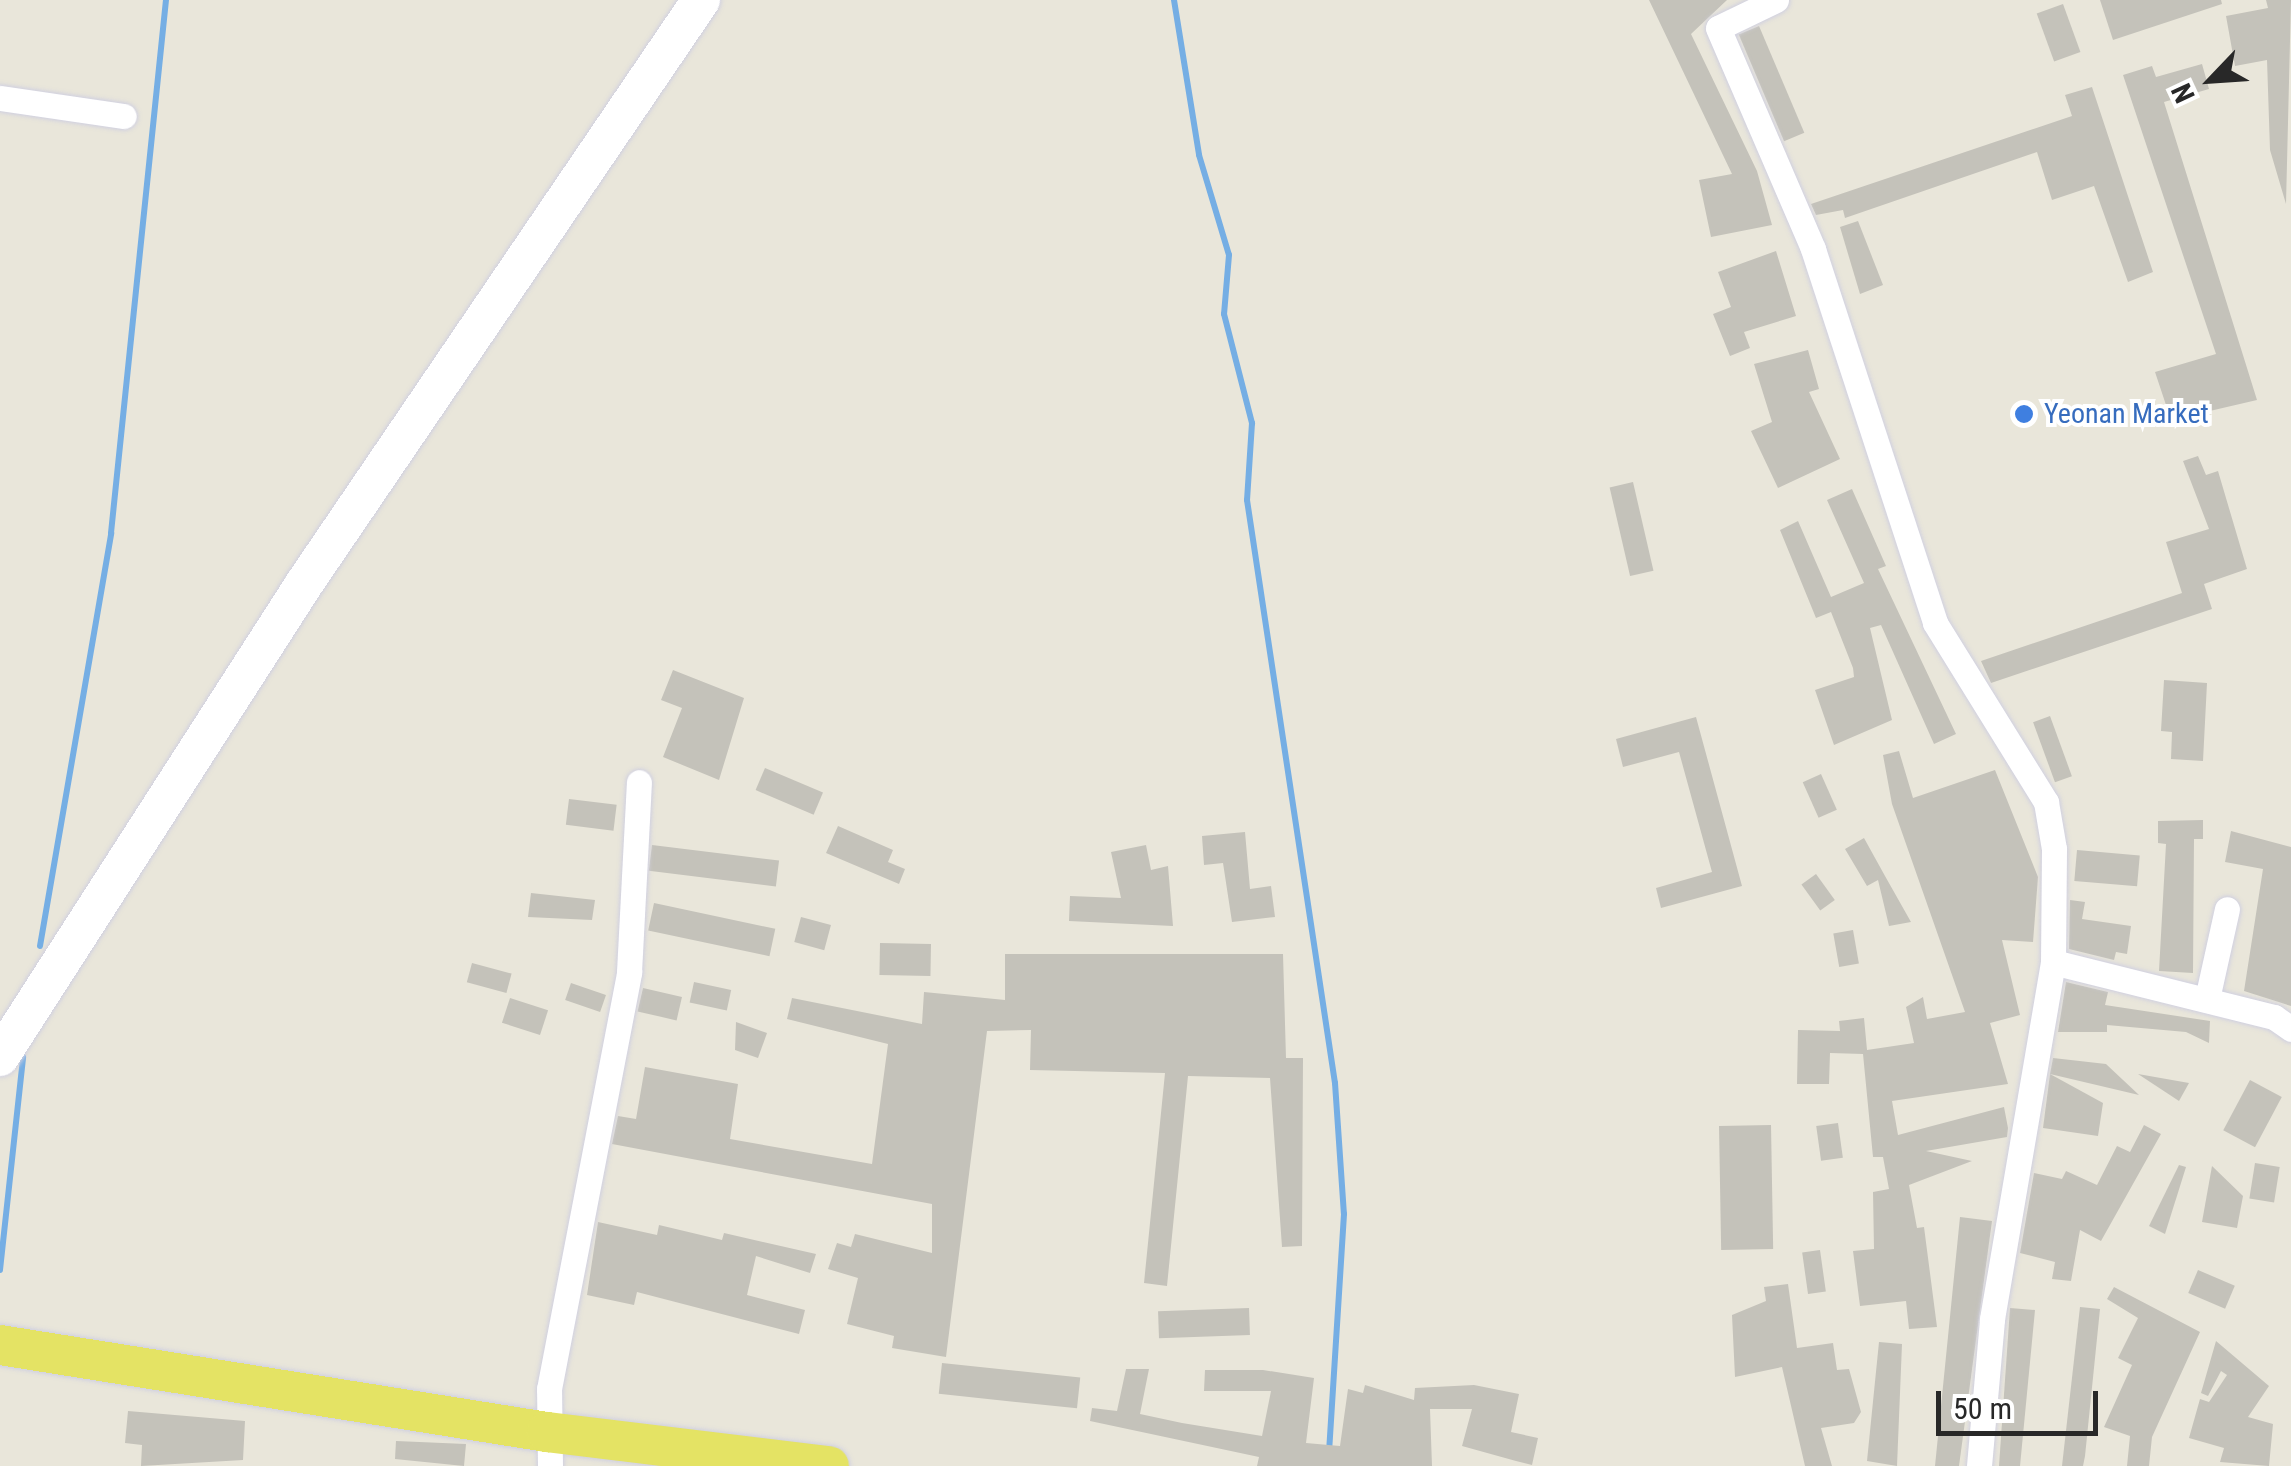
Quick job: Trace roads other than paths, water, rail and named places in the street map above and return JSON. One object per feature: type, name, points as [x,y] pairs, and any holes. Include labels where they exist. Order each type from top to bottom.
[{"type":"main road","points":[[0,1058],[304,584],[701,0]]},
{"type":"main road","points":[[0,1345],[549,1449],[828,1466]]},
{"type":"street","points":[[1776,0],[1718,28],[1812,249],[1936,623],[2046,802],[2056,894],[2053,962],[1992,1320],[1978,1466]]},
{"type":"street","points":[[0,98],[124,116]]},
{"type":"street","points":[[549,1449],[629,972],[639,782]]},
{"type":"street","points":[[2207,999],[2227,909]]},
{"type":"street","points":[[2053,962],[2207,999],[2291,1030]]},
{"type":"waterway","points":[[40,946],[111,533],[166,0]]},
{"type":"waterway","points":[[1174,0],[1199,155],[1229,255],[1224,314],[1252,423],[1247,500],[1335,1083],[1344,1214],[1328,1466]]},
{"type":"waterway","points":[[0,1270],[23,1057]]},
{"type":"place","name":"Yeonan Market","points":[[2024,414]]}]
